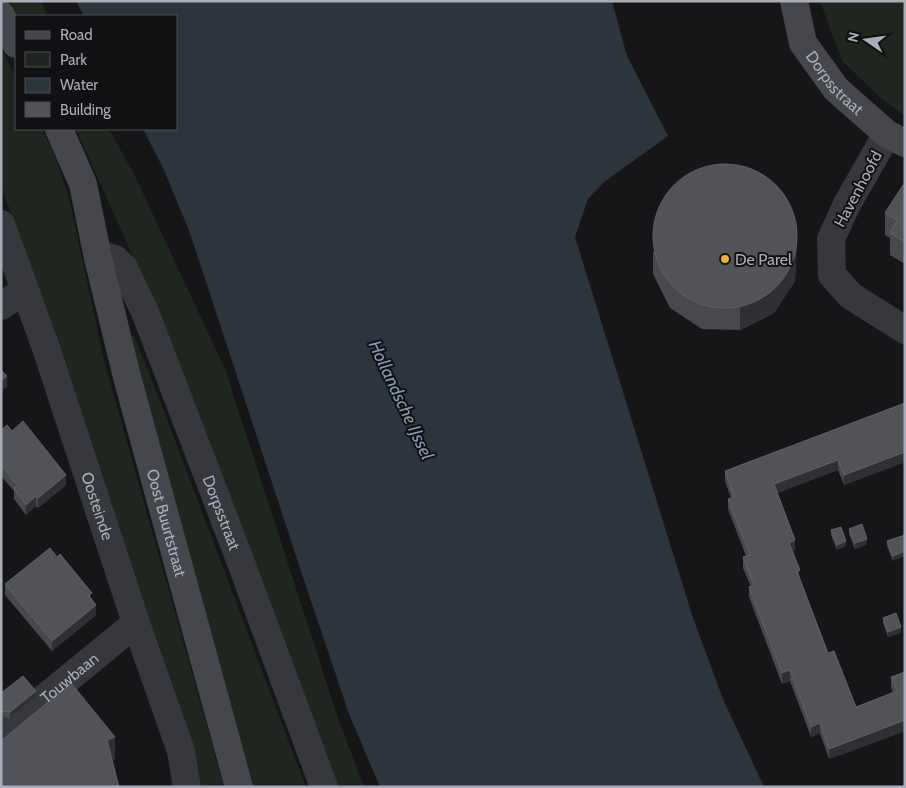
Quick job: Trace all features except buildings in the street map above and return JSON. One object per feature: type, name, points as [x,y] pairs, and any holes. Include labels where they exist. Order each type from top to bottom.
[{"type":"street","name":"Dorpsstraat","points":[[794,1],[803,43],[836,89],[896,139]]},
{"type":"street","points":[[1,14],[15,42]]},
{"type":"street","name":"Oost Buurtstraat","points":[[58,130],[84,184],[98,258],[127,377],[239,787]]},
{"type":"street","name":"Havenhoofd","points":[[896,139],[847,204],[831,239],[832,275],[851,296],[905,330]]},
{"type":"street","name":"Oosteinde","points":[[1,224],[46,348],[136,623],[181,751],[187,787]]},
{"type":"street","name":"Dorpsstraat","points":[[98,258],[106,256],[115,259],[124,268],[145,312],[324,787]]},
{"type":"street","points":[[1,306],[24,291]]},
{"type":"street","name":"Touwbaan","points":[[1,731],[136,623]]},
{"type":"green space","points":[[10,1],[41,1],[48,15],[17,15]]},
{"type":"green space","points":[[820,1],[905,1],[905,116],[883,100],[842,61]]},
{"type":"green space","points":[[1,48],[15,75],[15,130],[42,130],[56,158],[70,202],[104,360],[224,787],[199,787],[200,777],[195,749],[99,476],[27,256],[1,186]]},
{"type":"green space","points":[[76,130],[110,130],[134,174],[225,369],[338,718],[364,787],[333,787],[150,295]]},
{"type":"green space","points":[[134,335],[306,787],[254,787],[128,338]]},
{"type":"water","name":"Hollandsche IJssel","points":[[76,1],[612,1],[627,56],[668,136],[604,182],[588,199],[575,237],[693,618],[723,699],[764,787],[380,787],[349,714],[190,233],[164,170],[144,130],[178,130],[178,15],[83,15]]},
{"type":"place","name":"De Parel","points":[[725,259]]}]
